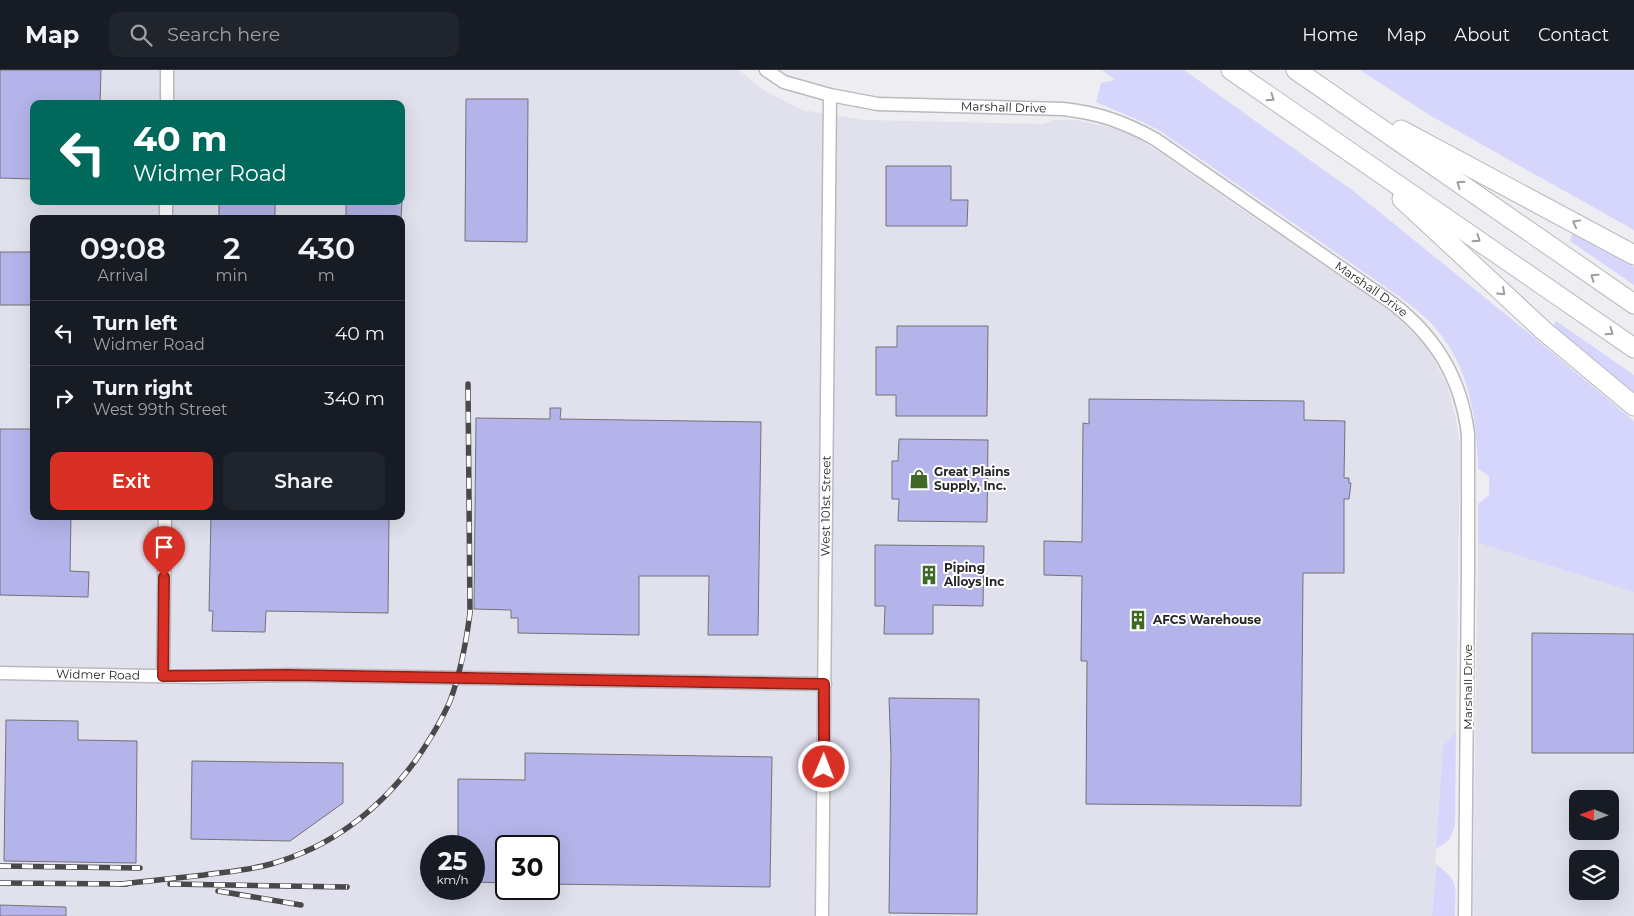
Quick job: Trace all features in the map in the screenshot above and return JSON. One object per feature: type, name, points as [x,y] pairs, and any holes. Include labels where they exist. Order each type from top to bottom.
[{"type":"highway","points":[[1231,70],[1634,348]]},
{"type":"highway","points":[[1296,70],[1634,304]]},
{"type":"highway","points":[[1329,93],[1634,255]]},
{"type":"highway","points":[[1350,152],[1543,330],[1634,406]]},
{"type":"street","points":[[167,70],[167,100]]},
{"type":"street","name":"Marshall Drive","points":[[766,70],[784,82],[830,95],[878,104],[1063,110],[1085,112],[1124,123],[1156,139],[1392,303],[1407,314],[1431,340],[1457,385],[1466,416],[1468,434],[1465,916]]},
{"type":"street","name":"West 101st Street","points":[[822,916],[830,95]]},
{"type":"street","points":[[163,676],[164,520]]},
{"type":"street","name":"Widmer Road","points":[[0,673],[163,676],[289,675],[824,684]]},
{"type":"shaded area","points":[[0,70],[739,70],[763,90],[802,110],[865,120],[1044,124],[1053,120],[1075,120],[1122,130],[1143,141],[1394,314],[1426,346],[1447,384],[1456,420],[1460,447],[1456,732],[1443,746],[1432,916],[0,916]]},
{"type":"shaded area","points":[[1102,70],[1184,70],[1356,193],[1634,421],[1634,592],[1478,543],[1478,504],[1489,495],[1489,476],[1478,469],[1476,432],[1470,396],[1464,378],[1448,345],[1437,330],[1424,316],[1400,297],[1160,131],[1096,102],[1101,83],[1115,80]]},
{"type":"shaded area","points":[[1360,70],[1634,70],[1634,230],[1431,116]]},
{"type":"shaded area","points":[[1573,233],[1634,267],[1634,285],[1570,241]]},
{"type":"shaded area","points":[[1556,321],[1634,375],[1634,393],[1553,326]]},
{"type":"shaded area","points":[[1478,543],[1634,592],[1634,916],[1474,916]]},
{"type":"shaded area","points":[[1456,732],[1455,826],[1449,840],[1436,849],[1443,746]]},
{"type":"shaded area","points":[[1436,864],[1450,876],[1455,886],[1455,916],[1432,916]]},
{"type":"building","points":[[0,70],[101,70],[100,100],[30,100],[30,179],[0,178]]},
{"type":"building","points":[[466,99],[528,99],[527,242],[465,241]]},
{"type":"building","points":[[886,166],[951,166],[951,200],[968,200],[967,226],[886,226]]},
{"type":"building","points":[[219,205],[275,205],[275,215],[219,215]]},
{"type":"building","points":[[346,205],[402,205],[401,215],[346,215]]},
{"type":"building","points":[[0,252],[30,252],[30,305],[0,305]]},
{"type":"building","points":[[897,326],[988,326],[987,416],[896,416],[896,395],[876,395],[876,347],[897,347]]},
{"type":"building","points":[[1089,399],[1304,401],[1304,420],[1345,421],[1344,478],[1349,478],[1349,483],[1351,483],[1349,499],[1344,499],[1344,573],[1303,573],[1301,806],[1086,804],[1087,661],[1081,661],[1082,576],[1044,575],[1044,541],[1082,542],[1083,423],[1089,424]]},
{"type":"building","points":[[550,408],[561,408],[560,419],[761,422],[758,635],[708,635],[709,576],[639,576],[639,635],[518,633],[518,618],[511,618],[511,610],[474,609],[476,418],[550,419]]},
{"type":"building","points":[[0,429],[30,429],[30,520],[71,520],[70,571],[89,572],[88,597],[0,595]]},
{"type":"building","points":[[899,439],[988,440],[987,522],[898,521],[899,499],[892,499],[892,461],[898,461]]},
{"type":"building","points":[[211,520],[389,520],[388,613],[266,611],[265,632],[212,631],[213,611],[209,611]]},
{"type":"building","name":"Piping Alloys Inc","points":[[875,545],[984,546],[983,606],[933,605],[933,634],[884,634],[885,606],[875,606]]},
{"type":"building","points":[[1532,633],[1634,634],[1634,753],[1532,753]]},
{"type":"building","points":[[889,698],[979,699],[977,914],[889,913],[891,756]]},
{"type":"building","points":[[6,720],[78,721],[78,740],[137,741],[136,863],[4,861]]},
{"type":"building","points":[[525,753],[772,757],[770,887],[560,884],[560,835],[495,835],[495,883],[485,882],[485,835],[458,835],[458,779],[525,780]]},
{"type":"building","points":[[192,761],[343,763],[343,803],[290,841],[191,839]]},
{"type":"building","points":[[0,905],[66,907],[66,916],[0,916]]},
{"type":"railway","points":[[121,884],[246,869],[293,857],[333,837],[370,810],[402,778],[416,760],[450,701],[463,657],[467,635],[470,613],[468,384]]},
{"type":"railway","points":[[0,866],[140,868]]},
{"type":"railway","points":[[0,883],[127,884]]},
{"type":"railway","points":[[170,884],[347,887]]},
{"type":"railway","points":[[218,891],[301,905]]},
{"type":"place","name":"Great Plains Supply, Inc.","points":[[919,479]]},
{"type":"place","name":"Piping Alloys Inc","points":[[929,575]]},
{"type":"place","name":"AFCS Warehouse","points":[[1138,620]]},
{"type":"route","points":[[164,577],[163,676],[289,675],[824,684],[824,767]]}]
